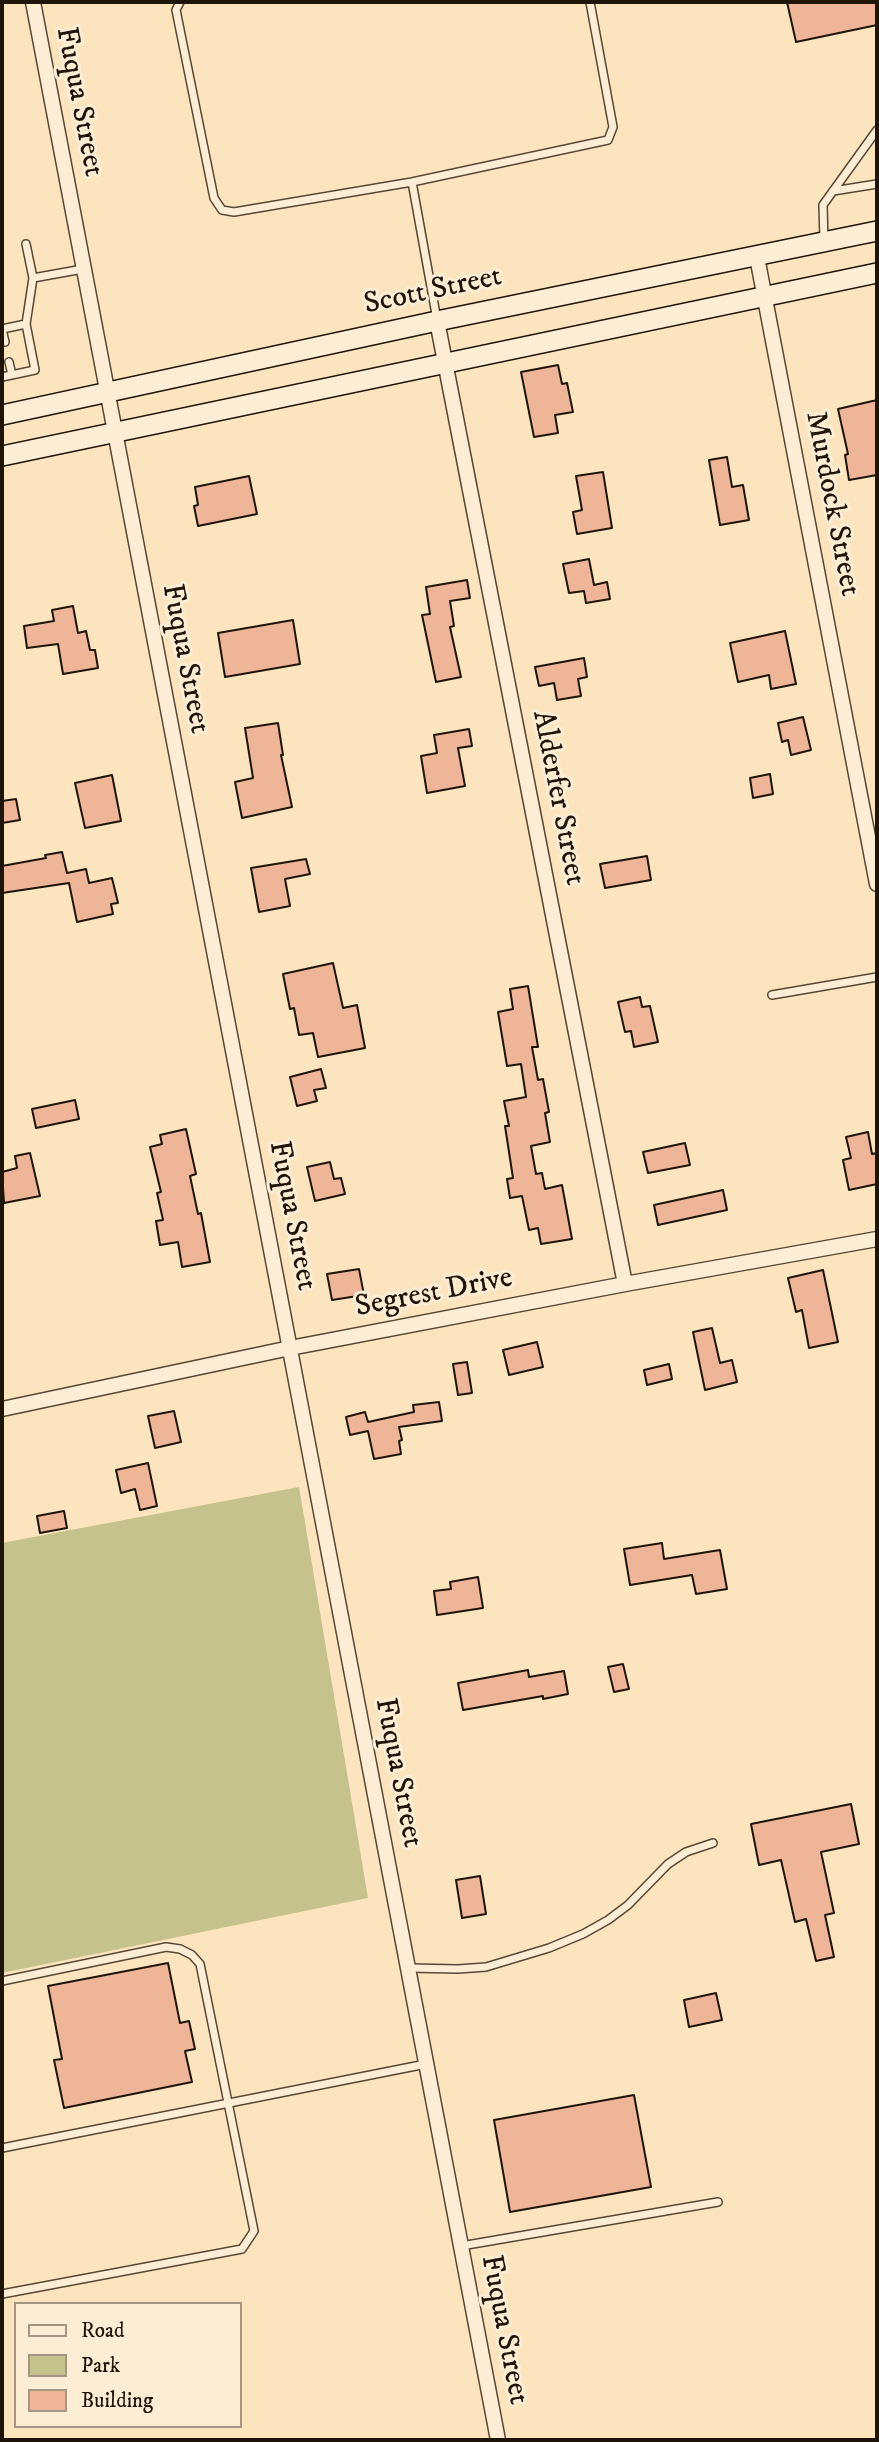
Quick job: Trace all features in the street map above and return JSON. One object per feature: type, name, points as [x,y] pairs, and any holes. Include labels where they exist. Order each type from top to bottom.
[{"type":"main road","name":"Scott Street","points":[[2,415],[437,321],[877,231]]},
{"type":"main road","points":[[2,456],[877,273]]},
{"type":"street","name":"Fuqua Street","points":[[33,2],[498,2440]]},
{"type":"street","name":"Murdock Street","points":[[757,257],[877,884]]},
{"type":"street","name":"Alderfer Street","points":[[437,321],[625,1284]]},
{"type":"street","name":"Segrest Drive","points":[[2,1409],[290,1348],[877,1239]]},
{"type":"lane","points":[[180,2],[176,10],[214,198],[222,210],[234,212],[412,182],[608,139],[613,127],[590,2]]},
{"type":"lane","points":[[824,242],[823,205],[877,130]]},
{"type":"lane","points":[[867,145],[877,143]]},
{"type":"lane","points":[[412,182],[437,321]]},
{"type":"lane","points":[[833,191],[877,184]]},
{"type":"lane","points":[[2,377],[35,370],[26,324],[33,278],[26,244]]},
{"type":"lane","points":[[33,278],[83,269]]},
{"type":"lane","points":[[5,342],[2,329],[26,324]]},
{"type":"lane","points":[[9,362],[12,375]]},
{"type":"lane","points":[[772,995],[877,977]]},
{"type":"lane","points":[[408,1968],[458,1969],[486,1966],[549,1948],[608,1920],[628,1905],[668,1864],[686,1852],[713,1843]]},
{"type":"lane","points":[[2,1980],[166,1947],[180,1949],[192,1955],[201,1964],[254,2231],[242,2249],[2,2294]]},
{"type":"lane","points":[[2,2148],[426,2064]]},
{"type":"lane","points":[[461,2246],[718,2202]]},
{"type":"green space","points":[[299,1487],[368,1898],[2,1973],[2,1543]]},
{"type":"building","points":[[787,2],[877,2],[877,25],[796,42]]},
{"type":"building","points":[[558,365],[562,384],[567,383],[573,412],[555,415],[558,433],[534,437],[521,372]]},
{"type":"building","points":[[877,400],[877,475],[849,480],[845,455],[848,454],[838,409]]},
{"type":"building","points":[[727,457],[732,487],[743,485],[749,520],[720,525],[709,460]]},
{"type":"building","points":[[603,472],[612,528],[577,534],[573,512],[582,510],[576,476]]},
{"type":"building","points":[[249,476],[257,514],[198,526],[194,506],[198,505],[195,487]]},
{"type":"building","points":[[589,559],[594,585],[607,582],[610,599],[586,603],[584,591],[569,593],[563,564]]},
{"type":"building","points":[[467,580],[470,598],[450,601],[454,626],[450,627],[461,677],[436,682],[422,615],[430,614],[426,587]]},
{"type":"building","points":[[73,606],[78,633],[86,631],[90,650],[95,650],[98,668],[63,674],[58,644],[27,648],[24,626],[54,621],[52,610]]},
{"type":"building","points":[[293,620],[300,664],[225,677],[218,633]]},
{"type":"building","points":[[785,631],[796,684],[771,689],[769,675],[738,682],[730,643]]},
{"type":"building","points":[[584,658],[587,677],[578,679],[581,696],[557,700],[554,683],[539,686],[535,667]]},
{"type":"building","points":[[803,717],[811,750],[791,755],[788,740],[782,742],[778,723]]},
{"type":"building","points":[[278,723],[281,755],[292,807],[242,818],[235,782],[253,778],[245,728]]},
{"type":"building","points":[[469,729],[472,746],[458,748],[465,786],[427,793],[421,756],[437,753],[434,735]]},
{"type":"building","points":[[770,774],[773,794],[753,798],[750,778]]},
{"type":"building","points":[[112,775],[121,821],[85,828],[75,783]]},
{"type":"building","points":[[16,799],[20,820],[2,823],[2,801]]},
{"type":"building","points":[[62,852],[67,873],[86,869],[89,883],[112,878],[118,903],[111,904],[113,914],[77,922],[69,883],[2,893],[2,866],[46,858],[45,855]]},
{"type":"building","points":[[647,856],[651,880],[605,888],[600,864]]},
{"type":"building","points":[[306,859],[310,874],[285,879],[290,906],[259,912],[251,868]]},
{"type":"building","points":[[333,963],[343,1008],[357,1005],[365,1048],[318,1057],[313,1033],[299,1035],[294,1008],[290,1009],[283,974]]},
{"type":"building","points":[[528,986],[538,1047],[532,1047],[538,1080],[543,1079],[549,1112],[545,1113],[550,1142],[531,1146],[536,1174],[542,1173],[545,1189],[562,1185],[572,1239],[541,1244],[538,1228],[529,1230],[522,1196],[510,1198],[507,1179],[513,1178],[504,1101],[526,1097],[521,1064],[507,1066],[498,1012],[513,1009],[510,989]]},
{"type":"building","points":[[640,997],[642,1007],[650,1006],[658,1042],[634,1047],[631,1031],[625,1032],[618,1002]]},
{"type":"building","points":[[321,1069],[326,1088],[314,1090],[317,1101],[297,1106],[290,1077]]},
{"type":"building","points":[[75,1100],[79,1119],[36,1128],[32,1109]]},
{"type":"building","points":[[186,1129],[196,1174],[190,1176],[198,1214],[201,1213],[210,1262],[182,1267],[178,1242],[160,1245],[156,1221],[163,1220],[157,1193],[161,1192],[150,1147],[162,1144],[160,1135]]},
{"type":"building","points":[[868,1132],[872,1154],[877,1153],[877,1184],[849,1190],[843,1160],[851,1158],[846,1137]]},
{"type":"building","points":[[685,1143],[690,1165],[648,1173],[643,1152]]},
{"type":"building","points":[[30,1153],[40,1196],[4,1203],[2,1172],[17,1168],[15,1156]]},
{"type":"building","points":[[330,1162],[334,1179],[341,1178],[345,1194],[315,1201],[307,1167]]},
{"type":"building","points":[[723,1190],[727,1210],[658,1225],[654,1205]]},
{"type":"building","points":[[359,1269],[364,1295],[332,1300],[327,1274]]},
{"type":"building","points":[[823,1270],[838,1342],[809,1348],[802,1310],[796,1312],[788,1278]]},
{"type":"building","points":[[712,1328],[720,1363],[732,1360],[737,1382],[705,1390],[693,1332]]},
{"type":"building","points":[[537,1342],[543,1367],[509,1375],[503,1350]]},
{"type":"building","points":[[467,1362],[472,1393],[458,1395],[453,1364]]},
{"type":"building","points":[[669,1364],[672,1379],[647,1385],[644,1370]]},
{"type":"building","points":[[439,1402],[442,1421],[399,1427],[401,1454],[374,1459],[368,1431],[350,1435],[346,1417],[365,1412],[368,1422],[414,1412],[413,1405]]},
{"type":"building","points":[[174,1411],[181,1442],[155,1448],[148,1416]]},
{"type":"building","points":[[148,1463],[157,1506],[140,1510],[135,1489],[121,1493],[116,1470]]},
{"type":"building","points":[[64,1511],[67,1528],[40,1533],[37,1516]]},
{"type":"building","points":[[662,1543],[664,1559],[720,1550],[727,1589],[696,1594],[692,1575],[630,1585],[624,1549]]},
{"type":"building","points":[[478,1577],[483,1608],[437,1615],[434,1591],[451,1589],[450,1582]]},
{"type":"building","points":[[623,1664],[629,1689],[614,1692],[608,1667]]},
{"type":"building","points":[[528,1670],[529,1677],[564,1671],[568,1694],[463,1710],[458,1683]]},
{"type":"building","points":[[851,1804],[859,1844],[821,1852],[834,1913],[825,1915],[834,1957],[816,1961],[806,1919],[795,1922],[781,1860],[759,1865],[751,1824]]},
{"type":"building","points":[[480,1876],[486,1914],[462,1918],[456,1880]]},
{"type":"building","points":[[168,1963],[180,2023],[189,2021],[195,2049],[185,2051],[192,2082],[64,2108],[54,2060],[62,2059],[48,1986]]},
{"type":"building","points":[[716,1993],[722,2020],[689,2027],[684,2000]]},
{"type":"building","points":[[634,2095],[651,2187],[510,2212],[494,2120]]}]
